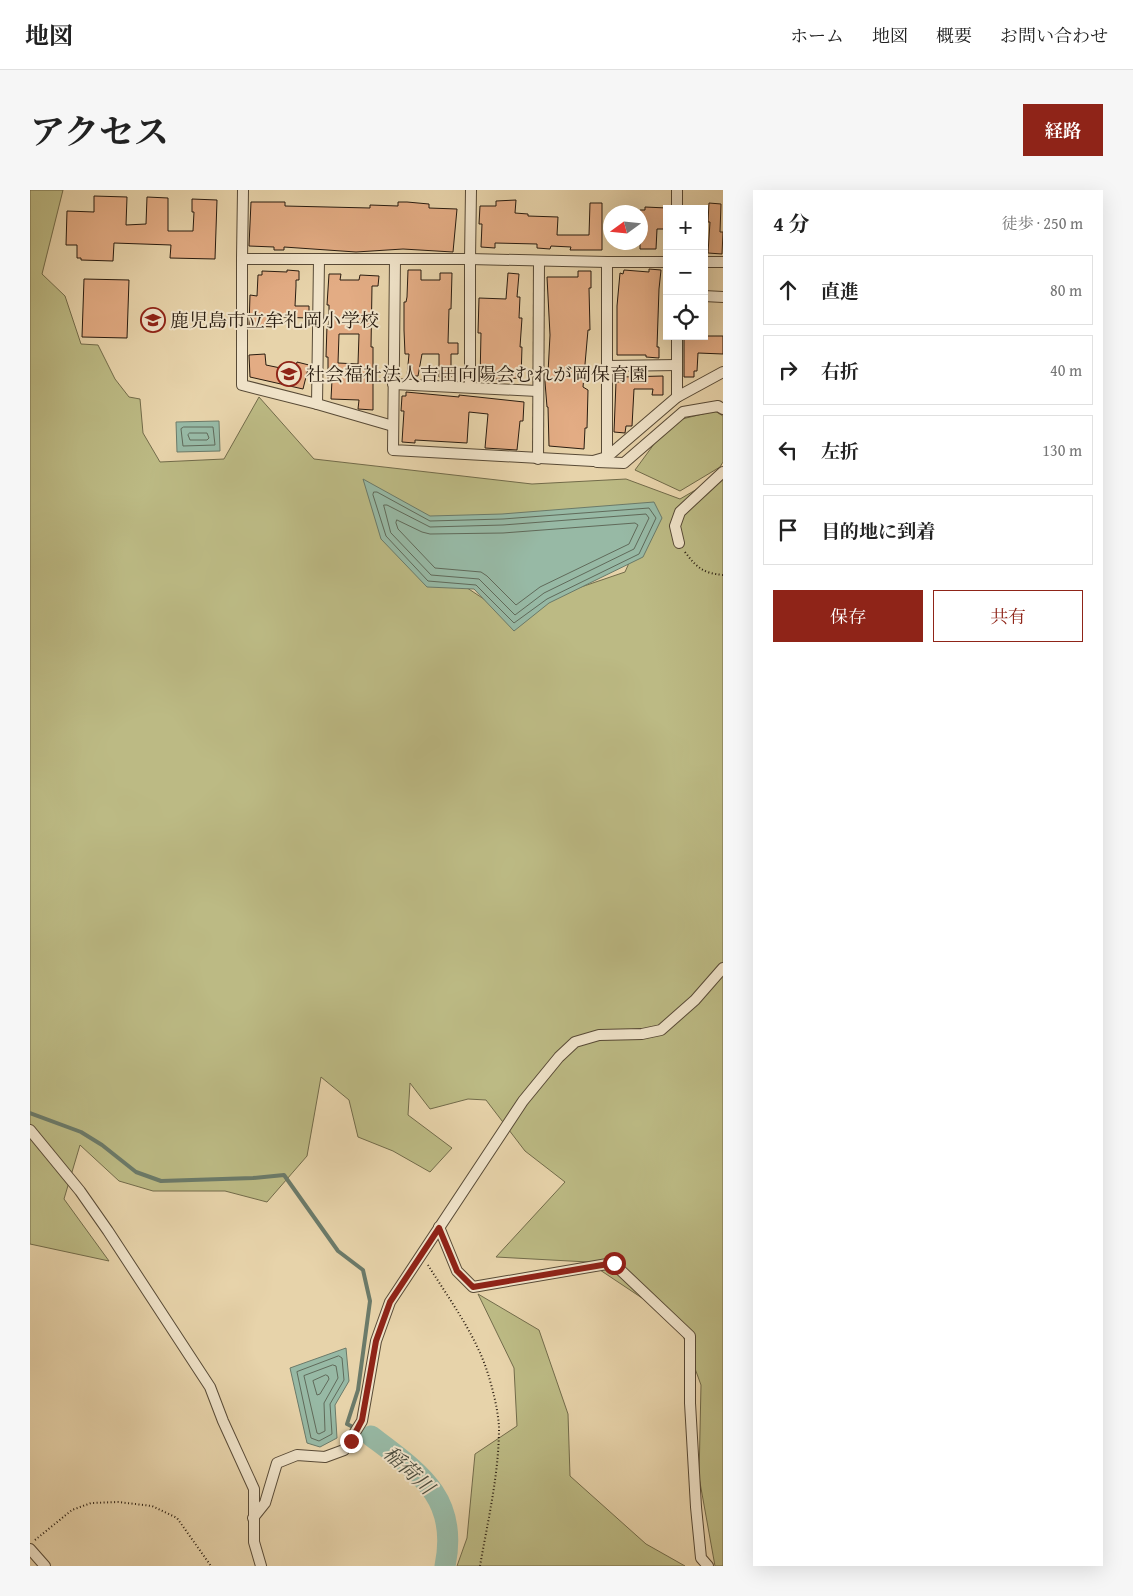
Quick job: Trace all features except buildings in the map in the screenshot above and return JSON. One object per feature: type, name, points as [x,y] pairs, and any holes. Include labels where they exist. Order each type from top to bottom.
[{"type":"street","points":[[243,190],[242,385],[393,426]]},
{"type":"street","points":[[470,386],[471,190]]},
{"type":"street","points":[[677,190],[677,205]]},
{"type":"street","points":[[242,259],[470,259],[663,262]]},
{"type":"street","points":[[317,404],[318,260]]},
{"type":"street","points":[[395,260],[393,450],[624,463],[683,412],[718,406],[723,409]]},
{"type":"street","points":[[538,459],[539,261]]},
{"type":"street","points":[[607,262],[607,457]]},
{"type":"street","points":[[708,262],[723,262]]},
{"type":"street","points":[[708,296],[723,296]]},
{"type":"street","points":[[677,340],[677,397]]},
{"type":"street","points":[[607,366],[677,365]]},
{"type":"street","points":[[594,461],[607,457],[677,397],[723,372]]},
{"type":"street","points":[[393,384],[470,386],[537,391]]},
{"type":"street","points":[[678,543],[675,526],[680,512],[723,472]]},
{"type":"street","points":[[253,1518],[265,1504],[278,1463],[297,1455],[325,1457],[344,1450],[351,1441],[362,1420],[376,1341],[390,1302],[523,1102],[559,1056],[575,1042],[599,1035],[642,1034],[661,1030],[695,1000],[723,968]]},
{"type":"street","points":[[30,1130],[80,1191],[210,1386],[223,1421],[254,1489],[254,1542],[261,1566]]},
{"type":"street","points":[[439,1228],[457,1271],[473,1287],[614,1263],[690,1336],[690,1403],[696,1507],[701,1558],[708,1566]]},
{"type":"street","points":[[30,1549],[44,1566]]},
{"type":"path","points":[[678,543],[694,564],[707,573],[723,576]]},
{"type":"path","points":[[421,1254],[471,1335],[488,1374],[496,1410],[499,1426],[494,1495],[480,1566]]},
{"type":"path","points":[[30,1544],[72,1510],[91,1503],[118,1502],[152,1506],[177,1518],[211,1566]]},
{"type":"shaded area","points":[[30,190],[63,190],[42,274],[65,296],[81,344],[98,345],[115,379],[129,397],[140,399],[143,433],[160,462],[224,459],[259,397],[314,459],[532,484],[626,479],[680,499],[723,474],[723,1566],[715,1566],[699,1477],[701,1385],[678,1322],[588,1262],[496,1257],[565,1182],[525,1151],[486,1100],[468,1099],[430,1109],[410,1083],[408,1115],[452,1148],[430,1172],[393,1151],[358,1137],[349,1100],[321,1077],[307,1156],[267,1202],[225,1191],[153,1191],[119,1181],[80,1145],[64,1199],[109,1261],[30,1244]],"holes":[[[652,511],[625,572],[505,613],[437,568]]]},
{"type":"shaded area","points":[[715,411],[723,416],[723,462],[720,467],[680,491],[635,470],[657,440],[682,419]]},
{"type":"shaded area","points":[[478,1294],[539,1330],[568,1414],[570,1476],[646,1544],[685,1566],[457,1566],[467,1538],[475,1454],[517,1426],[514,1368]]},
{"type":"water","points":[[219,421],[220,451],[177,452],[176,422]]},
{"type":"water","points":[[363,479],[430,516],[502,514],[654,502],[662,518],[643,557],[549,603],[514,631],[474,589],[427,587],[381,539]]},
{"type":"water","points":[[346,1348],[349,1381],[335,1405],[337,1438],[320,1447],[307,1443],[290,1368]]},
{"type":"waterway","points":[[30,1113],[81,1132],[102,1145],[136,1172],[161,1181],[284,1175],[338,1251],[363,1270],[370,1301],[358,1390],[347,1424],[371,1436]]},
{"type":"waterway","name":"稲荷川","points":[[371,1436],[420,1475],[432,1489],[441,1505],[446,1522],[448,1542],[445,1566]]},
{"type":"place","name":"鹿児島市立牟礼岡小学校","points":[[153,320]]},
{"type":"place","name":"社会福祉法人吉田向陽会むれが岡保育園","points":[[289,374]]},
{"type":"route","points":[[351,1441],[362,1420],[376,1341],[390,1302],[439,1228],[457,1271],[473,1287],[614,1263]]}]
